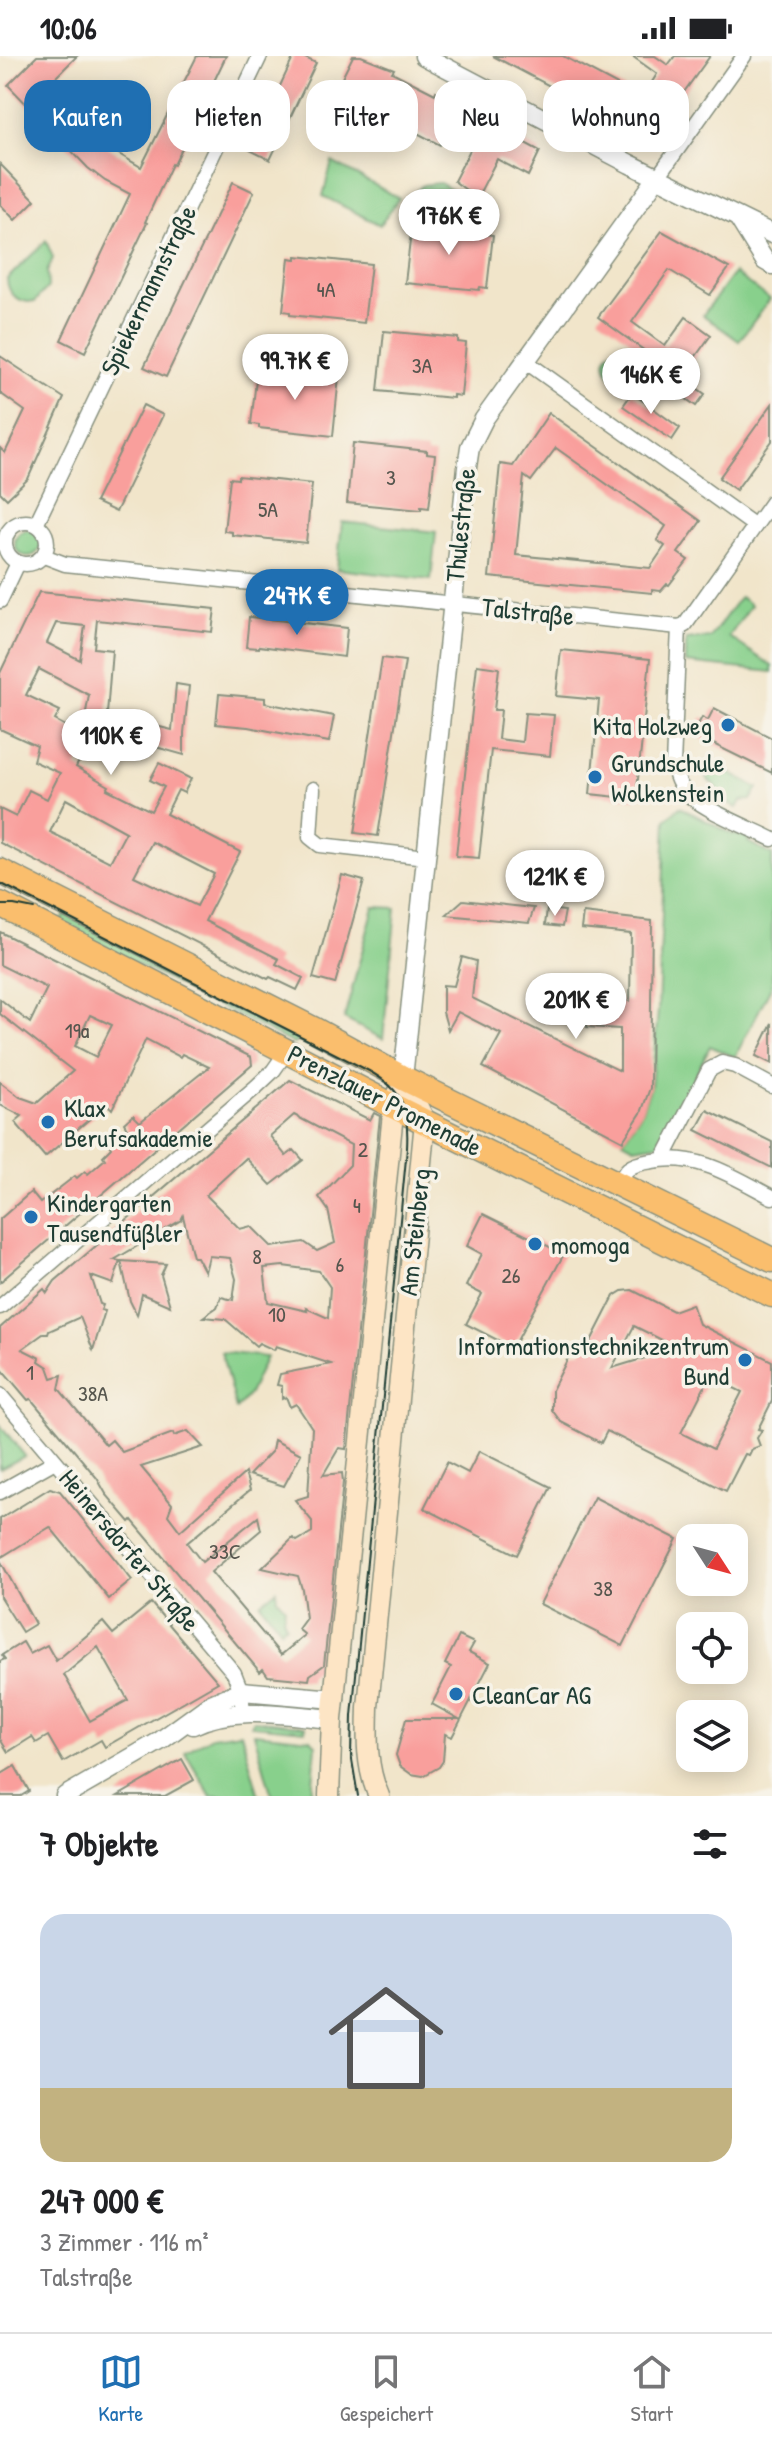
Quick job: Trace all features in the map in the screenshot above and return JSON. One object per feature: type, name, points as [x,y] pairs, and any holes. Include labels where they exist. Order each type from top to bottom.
[{"type":"main road","name":"Prenzlauer Promenade","points":[[0,871],[315,1030],[403,1078],[763,1256]]},
{"type":"main road","name":"Prenzlauer Promenade","points":[[0,904],[393,1106],[772,1295]]},
{"type":"main road","name":"Am Steinberg","points":[[346,1708],[393,1106],[403,1078]]},
{"type":"main road","points":[[403,1078],[425,1121]]},
{"type":"main road","name":"Am Steinberg","points":[[329,1796],[346,1708],[425,1121]]},
{"type":"main road","points":[[740,1279],[763,1256]]},
{"type":"main road","points":[[346,1708],[367,1744],[370,1770],[379,1796]]},
{"type":"street","name":"Spiekermannstraße","points":[[36,524],[260,56]]},
{"type":"street","points":[[424,56],[657,178],[772,234]]},
{"type":"street","name":"Thulestraße","points":[[403,1078],[470,447],[478,428],[744,56]]},
{"type":"street","points":[[739,219],[765,261],[772,265]]},
{"type":"street","points":[[525,361],[755,526]]},
{"type":"street","points":[[772,502],[685,625],[679,627],[673,765],[681,787],[696,801],[772,839]]},
{"type":"street","points":[[36,524],[42,528],[48,542],[44,556],[32,564],[18,563],[6,552],[3,536],[15,525],[36,524]]},
{"type":"street","name":"Talstraße","points":[[44,556],[65,564],[679,627]]},
{"type":"street","points":[[0,601],[18,563]]},
{"type":"street","points":[[313,789],[310,837],[320,845],[426,857]]},
{"type":"street","points":[[0,1307],[256,1087],[273,1071],[287,1051]]},
{"type":"street","points":[[663,1159],[709,1070],[722,1063],[735,1066],[772,1086]]},
{"type":"street","points":[[618,1185],[629,1169],[663,1159],[688,1159],[713,1167],[772,1197]]},
{"type":"street","name":"Heinersdorfer Straße","points":[[0,1395],[234,1673],[241,1691],[243,1712]]},
{"type":"street","points":[[0,1492],[55,1461]]},
{"type":"street","points":[[160,1741],[211,1704],[241,1691],[346,1708]]},
{"type":"street","points":[[65,1796],[160,1741],[210,1718],[243,1712],[346,1708]]},
{"type":"green space","points":[[332,162],[399,198],[380,225],[323,196]]},
{"type":"green space","points":[[440,183],[465,198],[462,214],[410,209],[411,196],[423,185]]},
{"type":"green space","points":[[46,241],[53,258],[47,272],[48,287],[35,302],[19,299],[12,294],[7,279]]},
{"type":"green space","points":[[734,273],[770,299],[739,341],[703,315]]},
{"type":"green space","points":[[618,346],[628,352],[634,361],[629,377],[616,381],[605,362],[608,354]]},
{"type":"green space","points":[[342,522],[436,532],[431,580],[337,569]]},
{"type":"green space","points":[[28,530],[37,534],[41,543],[37,552],[28,556],[19,552],[15,543],[19,534]]},
{"type":"green space","points":[[740,597],[751,605],[729,637],[772,666],[772,672],[686,663],[686,640],[710,638]]},
{"type":"green space","points":[[706,761],[758,788],[751,800],[741,801],[737,808],[710,795],[716,793],[718,788],[702,771]]},
{"type":"green space","points":[[680,807],[732,834],[749,838],[748,842],[772,855],[772,985],[735,1057],[710,1046],[661,1143],[634,1147],[623,1141],[641,1113],[651,1086],[658,1010],[666,819]]},
{"type":"green space","points":[[374,907],[396,908],[383,1039],[344,1019]]},
{"type":"green space","points":[[65,914],[306,1034],[294,1044],[60,925]]},
{"type":"green space","points":[[221,1352],[266,1357],[249,1394],[236,1409]]},
{"type":"green space","points":[[0,1425],[25,1456],[0,1469]]},
{"type":"green space","points":[[276,1590],[277,1598],[285,1607],[283,1618],[286,1625],[281,1629],[260,1603]]},
{"type":"green space","points":[[253,1720],[306,1726],[305,1730],[251,1725]]},
{"type":"green space","points":[[241,1732],[259,1796],[211,1796],[185,1752],[212,1736]]},
{"type":"green space","points":[[254,1733],[311,1739],[316,1745],[312,1796],[272,1796]]},
{"type":"building","points":[[37,56],[77,56],[53,80],[24,80],[24,102],[8,85]]},
{"type":"building","points":[[197,56],[226,56],[215,80],[185,80]]},
{"type":"building","points":[[294,56],[316,63],[290,118],[290,80],[283,80]]},
{"type":"building","points":[[353,56],[361,56],[394,69],[392,72],[408,80],[346,80],[342,78]]},
{"type":"building","points":[[493,56],[563,56],[608,80],[543,80],[543,82]]},
{"type":"building","points":[[632,56],[655,56],[668,65],[675,56],[710,56],[689,85],[689,80],[653,80],[657,74]]},
{"type":"building","points":[[418,85],[434,93],[434,142],[418,134]]},
{"type":"building","points":[[167,115],[167,152],[180,152],[85,352],[61,340],[130,194],[88,168],[73,152],[116,152],[141,167]]},
{"type":"building","points":[[527,144],[540,151],[528,176],[497,159],[477,198],[454,181],[469,152],[527,152]]},
{"type":"building","points":[[254,152],[274,152],[270,160]]},
{"type":"building","points":[[0,164],[35,200],[15,220],[0,204]]},
{"type":"building","points":[[233,182],[254,192],[166,377],[144,367]]},
{"type":"building","points":[[412,224],[485,231],[485,234],[493,235],[487,288],[480,287],[479,290],[405,283]]},
{"type":"building","points":[[662,231],[729,268],[710,295],[669,270],[632,322],[665,346],[686,317],[711,335],[681,377],[705,394],[696,406],[648,371],[656,359],[598,317]]},
{"type":"building","points":[[296,256],[371,264],[364,323],[290,315],[290,312],[283,311],[289,258],[296,259]]},
{"type":"building","points":[[384,331],[458,338],[458,342],[466,343],[461,396],[453,395],[453,398],[378,391]]},
{"type":"building","points":[[0,356],[64,398],[28,479],[7,499],[0,492],[0,448],[5,453],[25,411],[0,393]]},
{"type":"building","points":[[266,369],[339,376],[333,436],[259,428],[259,425],[251,424],[257,371],[265,372]]},
{"type":"building","points":[[632,393],[680,428],[672,440],[623,406]]},
{"type":"building","points":[[772,404],[772,441],[736,490],[719,478]]},
{"type":"building","points":[[143,405],[163,415],[116,512],[95,502]]},
{"type":"building","points":[[549,413],[701,521],[678,553],[688,560],[669,585],[661,591],[652,590],[652,593],[489,577],[500,464],[513,466]],"holes":[[[556,448],[666,526],[657,540],[665,546],[650,568],[516,555],[524,476],[531,481]]]},
{"type":"building","points":[[353,443],[427,451],[427,454],[435,455],[429,508],[421,507],[421,510],[347,503]]},
{"type":"building","points":[[238,476],[312,484],[306,543],[232,535],[232,532],[224,531],[230,478],[238,479]]},
{"type":"building","points":[[39,592],[215,609],[212,632],[97,620],[94,648],[112,650],[107,714],[172,730],[176,684],[189,686],[184,755],[95,730],[76,767],[109,786],[107,789],[151,811],[164,787],[150,780],[159,763],[191,779],[184,793],[178,790],[166,814],[240,852],[205,921],[279,959],[276,964],[303,978],[297,990],[270,977],[268,979],[0,843],[0,809],[16,817],[29,790],[47,799],[60,773],[33,761],[37,746],[0,729],[0,673]],"holes":[[[56,623],[85,626],[80,660],[47,643]],[[39,669],[89,695],[82,735],[55,720],[60,711],[26,695]],[[66,799],[126,832],[110,862],[50,832]],[[152,842],[214,874],[197,906],[134,876]]]},
{"type":"building","points":[[249,617],[347,628],[344,657],[246,647]]},
{"type":"building","points":[[561,650],[650,659],[636,799],[590,794],[599,700],[556,696]]},
{"type":"building","points":[[382,658],[405,661],[378,836],[355,833]]},
{"type":"building","points":[[477,665],[499,668],[494,710],[501,710],[498,739],[522,742],[525,713],[554,715],[550,756],[491,750],[479,858],[456,856]]},
{"type":"building","points":[[219,694],[265,698],[265,703],[334,716],[329,742],[216,724]]},
{"type":"building","points":[[714,708],[772,738],[772,773],[693,734],[702,717],[708,720]]},
{"type":"building","points":[[342,875],[364,881],[335,984],[313,978]]},
{"type":"building","points":[[463,900],[534,908],[529,923],[446,915]]},
{"type":"building","points":[[547,909],[565,911],[562,927],[545,925]]},
{"type":"building","points":[[583,913],[652,921],[650,1088],[641,1113],[623,1141],[483,1067],[501,1034],[458,1012],[448,1030],[443,1012],[443,985],[454,986],[462,957],[476,961],[472,998],[620,1071],[620,1029],[587,1027],[590,987],[605,989],[604,998],[630,1001],[631,934],[581,929]]},
{"type":"building","points":[[0,932],[251,1057],[252,1065],[0,1282],[0,1219],[31,1192],[40,1203],[75,1176],[77,1178],[85,1171],[88,1174],[105,1159],[103,1156],[110,1146],[128,1130],[124,1123],[133,1115],[140,1122],[209,1067],[182,1054],[180,1057],[146,1039],[112,1109],[107,1104],[45,1157],[15,1122],[22,1116],[0,1105],[0,1082],[20,1097],[37,1103],[73,1071],[0,1014],[0,999],[30,1023],[47,988],[0,965]],"holes":[[[90,1015],[112,1025],[96,1057],[75,1046]]]},
{"type":"building","points":[[772,1023],[772,1064],[756,1056]]},
{"type":"building","points":[[290,1080],[370,1120],[374,1113],[380,1116],[346,1449],[339,1448],[323,1475],[342,1473],[343,1482],[324,1665],[310,1675],[309,1680],[268,1676],[263,1669],[260,1672],[132,1520],[130,1522],[106,1494],[97,1478],[31,1399],[28,1400],[0,1367],[0,1328],[44,1289],[47,1293],[55,1281]],"holes":[[[294,1115],[351,1145],[350,1165],[319,1197],[328,1210],[335,1243],[317,1251],[304,1242],[272,1247],[251,1226],[240,1229],[206,1195],[246,1158],[271,1185],[303,1160],[294,1150],[286,1156],[270,1136]],[[183,1216],[193,1257],[197,1257],[205,1272],[209,1256],[230,1258],[236,1279],[233,1300],[221,1297],[217,1307],[203,1317],[225,1319],[256,1346],[259,1343],[274,1350],[276,1346],[331,1364],[280,1374],[277,1385],[282,1386],[282,1399],[286,1397],[290,1407],[296,1404],[312,1428],[308,1496],[295,1500],[312,1521],[312,1532],[297,1541],[293,1538],[262,1568],[298,1576],[302,1589],[306,1618],[298,1629],[305,1635],[281,1655],[211,1572],[261,1530],[258,1517],[202,1562],[187,1543],[250,1490],[245,1473],[180,1531],[168,1515],[172,1504],[141,1467],[203,1447],[188,1431],[174,1436],[173,1433],[122,1452],[112,1440],[106,1445],[59,1389],[62,1375],[52,1378],[48,1367],[39,1361],[40,1358],[22,1349],[43,1334],[80,1317],[93,1350],[105,1311],[101,1310],[103,1305],[91,1276],[113,1284],[120,1261],[114,1260]],[[283,1266],[319,1271],[330,1287],[328,1318],[306,1308],[307,1311],[268,1302],[264,1268]]]},
{"type":"building","points":[[707,1110],[772,1142],[772,1168],[696,1130]]},
{"type":"building","points":[[483,1214],[564,1254],[513,1348],[466,1324],[482,1294],[466,1286],[482,1254],[467,1246]]},
{"type":"building","points":[[121,1261],[166,1264],[161,1275],[170,1306],[142,1294],[137,1315],[130,1301]]},
{"type":"building","points":[[632,1290],[673,1311],[692,1304],[699,1324],[772,1361],[772,1401],[758,1429],[762,1430],[757,1438],[760,1446],[752,1449],[749,1455],[745,1454],[726,1491],[607,1431],[601,1443],[561,1422],[552,1410],[552,1390],[570,1354],[583,1350],[587,1341],[590,1343],[614,1296]],"holes":[[[634,1326],[678,1348],[612,1368]],[[710,1376],[742,1392],[713,1449],[681,1433]]]},
{"type":"building","points":[[274,1440],[301,1454],[284,1486],[249,1475],[272,1451]]},
{"type":"building","points":[[479,1451],[551,1487],[517,1555],[424,1508],[447,1462],[468,1473]]},
{"type":"building","points":[[50,1488],[60,1491],[132,1580],[109,1599],[50,1527],[0,1558],[0,1519]]},
{"type":"building","points":[[594,1497],[676,1538],[623,1646],[540,1604]]},
{"type":"building","points":[[0,1560],[35,1624],[22,1632],[0,1597]]},
{"type":"building","points":[[151,1603],[218,1682],[105,1747],[101,1740],[63,1762],[48,1736],[36,1743],[32,1737],[8,1752],[0,1739],[0,1661],[5,1659],[2,1655],[23,1642],[30,1654],[47,1645],[56,1661],[103,1622],[113,1634]],"holes":[[[98,1647],[128,1700],[90,1721],[64,1675]]]},
{"type":"building","name":"CleanCar AG","points":[[459,1636],[474,1643],[469,1652],[490,1663],[452,1737],[445,1734],[443,1761],[439,1767],[423,1776],[411,1774],[400,1766],[396,1755],[406,1719],[459,1719],[432,1704],[451,1667],[445,1664]]},
{"type":"building","points":[[182,1759],[194,1780],[165,1796],[118,1796]]},
{"type":"building","points":[[15,1766],[29,1791],[21,1796],[0,1796],[0,1775]]},
{"type":"tram line","points":[[0,883],[369,1071],[390,1086],[402,1102],[407,1123],[407,1148],[352,1716],[351,1754],[358,1796]]},
{"type":"tram line","points":[[0,905],[34,909]]},
{"type":"place","name":"Kita Holzweg","points":[[728,725]]},
{"type":"place","name":"Grundschule Wolkenstein","points":[[595,777]]},
{"type":"place","name":"Klax Berufsakademie","points":[[48,1122]]},
{"type":"place","name":"Kindergarten Tausendfüßler","points":[[31,1217]]},
{"type":"place","name":"momoga","points":[[535,1244]]},
{"type":"place","name":"Informationstechnikzentrum Bund","points":[[745,1360]]},
{"type":"place","name":"CleanCar AG","points":[[456,1694]]}]
